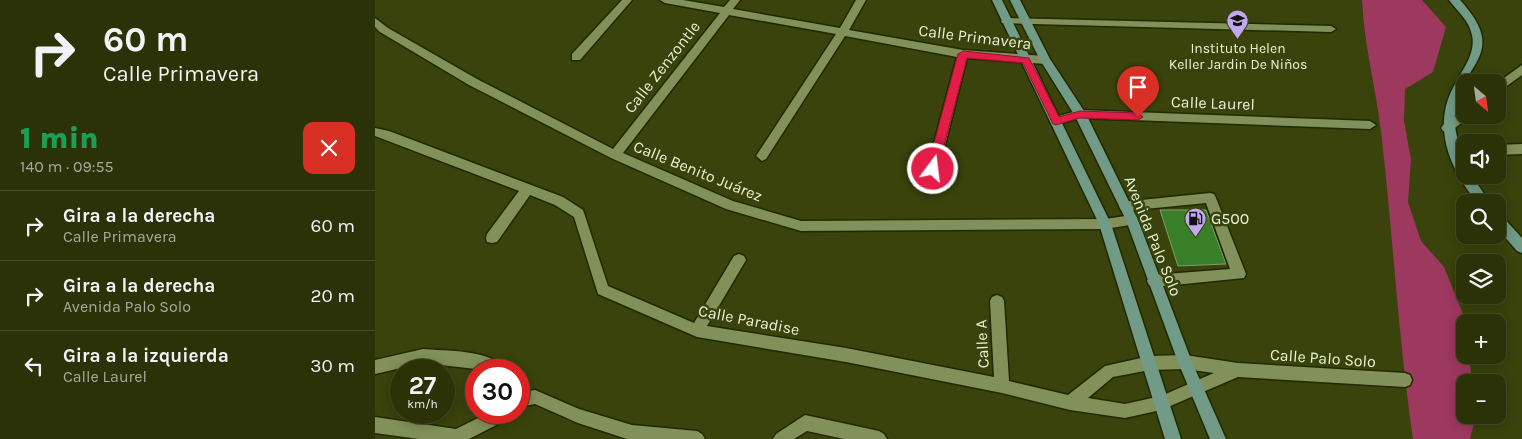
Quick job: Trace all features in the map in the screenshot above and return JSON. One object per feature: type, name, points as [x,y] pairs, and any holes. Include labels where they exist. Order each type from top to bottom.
[{"type":"main road","points":[[997,0],[1005,21],[1026,60],[1105,224],[1173,439]]},
{"type":"main road","name":"Avenida Palo Solo","points":[[1015,0],[1023,21],[1045,60],[1080,114],[1132,220],[1185,362],[1198,388],[1218,439]]},
{"type":"main road","points":[[1454,0],[1470,18],[1478,41],[1472,63],[1453,98],[1447,128],[1456,147]]},
{"type":"main road","points":[[1469,184],[1476,194]]},
{"type":"main road","points":[[1506,229],[1522,247]]},
{"type":"street","points":[[576,57],[627,0]]},
{"type":"street","name":"Calle Primavera","points":[[665,0],[963,54],[1045,60]]},
{"type":"street","name":"Calle Zenzontle","points":[[615,155],[735,0]]},
{"type":"street","points":[[762,156],[843,32],[861,0]]},
{"type":"street","name":"Calle Benito Juárez","points":[[375,21],[384,30],[473,82],[615,155],[730,205],[801,226],[1105,224],[1132,220]]},
{"type":"street","points":[[1005,21],[1331,30]]},
{"type":"street","points":[[933,169],[963,54]]},
{"type":"street","points":[[1506,82],[1522,69]]},
{"type":"street","name":"Calle Laurel","points":[[1056,121],[1080,114],[1370,125]]},
{"type":"street","points":[[1447,128],[1456,121]]},
{"type":"street","name":"Calle Paradise","points":[[375,132],[385,134],[559,201],[579,214],[603,290],[697,331],[846,355],[1002,386],[1070,403],[1125,411],[1161,403],[1198,388]]},
{"type":"street","points":[[1506,150],[1522,149]]},
{"type":"street","points":[[492,238],[527,188]]},
{"type":"street","points":[[1125,206],[1210,198],[1239,274],[1154,281]]},
{"type":"street","points":[[697,331],[739,260]]},
{"type":"street","name":"Calle A","points":[[997,301],[1002,386]]},
{"type":"street","points":[[375,367],[423,356],[465,360]]},
{"type":"street","name":"Calle Palo Solo","points":[[1150,363],[1185,362],[1239,370],[1405,380]]},
{"type":"street","points":[[1070,403],[1110,371],[1150,363]]},
{"type":"street","name":"Calle Palo Solo","points":[[1198,388],[1239,370]]},
{"type":"street","points":[[530,398],[535,397],[630,436],[697,439]]},
{"type":"street","points":[[781,439],[805,423],[879,439]]},
{"type":"street","points":[[375,425],[457,437],[483,424]]},
{"type":"shaded area","points":[[1362,0],[1422,0],[1446,27],[1433,72],[1405,89],[1404,121],[1411,160],[1408,202],[1421,241],[1444,267],[1456,297],[1456,304],[1459,304],[1463,314],[1456,314],[1456,364],[1470,364],[1471,374],[1456,374],[1456,424],[1474,424],[1470,439],[1413,439],[1403,362],[1381,132],[1365,33]]},
{"type":"building","name":"G500","points":[[1160,210],[1206,210],[1226,264],[1178,266]]},
{"type":"place","name":"Instituto Helen Keller Jardin De Niños","points":[[1238,39]]},
{"type":"place","name":"G500","points":[[1195,237]]},
{"type":"route","points":[[933,169],[963,54],[1026,60],[1056,121],[1080,114],[1138,117]]}]
